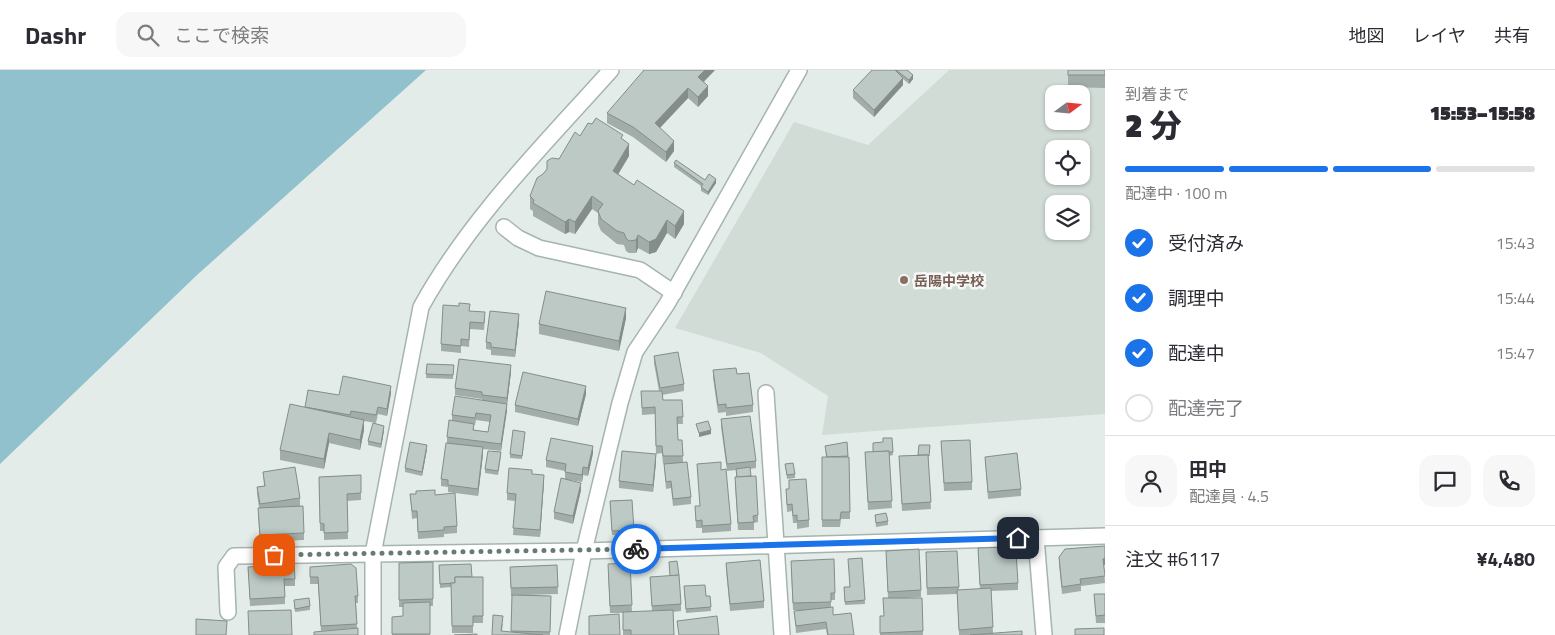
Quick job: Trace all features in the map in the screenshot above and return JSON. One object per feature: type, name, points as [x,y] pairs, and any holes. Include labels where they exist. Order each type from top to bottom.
[{"type":"street","points":[[373,635],[373,554],[421,307],[463,240],[512,180],[611,70]]},
{"type":"street","points":[[567,635],[584,551],[620,403],[635,352],[674,293],[799,70]]},
{"type":"street","points":[[504,227],[518,238],[539,248],[640,270],[674,293]]},
{"type":"street","points":[[766,393],[782,635]]},
{"type":"street","points":[[228,612],[226,567],[234,556],[584,551],[1105,536]]},
{"type":"street","points":[[1036,538],[1044,635]]},
{"type":"shaded area","name":"岳陽中学校","points":[[949,70],[1105,70],[1105,414],[822,435],[828,396],[761,353],[675,328],[794,122],[868,145]]},
{"type":"water","points":[[0,70],[426,70],[197,275],[0,464]]},
{"type":"building","points":[[644,70],[705,70],[698,77],[708,86],[698,97],[688,88],[655,123],[674,141],[666,152],[633,127],[607,113]]},
{"type":"building","points":[[872,70],[895,70],[903,78],[874,110],[853,90]]},
{"type":"building","points":[[896,70],[907,70],[913,75],[909,80]]},
{"type":"building","points":[[1068,70],[1105,70],[1105,75],[1068,75]]},
{"type":"building","points":[[596,118],[623,135],[621,138],[629,144],[613,171],[634,185],[637,180],[684,211],[675,226],[667,220],[656,239],[649,242],[638,235],[636,240],[629,241],[624,233],[617,231],[601,219],[598,211],[603,204],[592,196],[575,222],[569,219],[565,222],[533,203],[534,200],[530,196],[537,178],[547,169],[547,161],[552,158],[559,159],[575,132],[580,136],[588,123],[592,124]]},
{"type":"building","points":[[676,160],[705,180],[709,174],[716,179],[708,192],[701,187],[703,184],[674,163]]},
{"type":"building","points":[[546,291],[626,308],[619,341],[539,324]]},
{"type":"building","points":[[459,303],[470,304],[469,311],[485,312],[484,323],[470,322],[469,340],[461,339],[461,346],[441,344],[443,305],[459,306]]},
{"type":"building","points":[[490,311],[519,314],[515,350],[491,347],[491,343],[486,342]]},
{"type":"building","points":[[678,352],[684,384],[660,388],[654,356]]},
{"type":"building","points":[[459,359],[511,365],[507,398],[482,395],[482,392],[455,388]]},
{"type":"building","points":[[427,364],[454,365],[453,375],[426,374]]},
{"type":"building","points":[[736,368],[737,374],[749,373],[753,405],[726,408],[726,404],[718,405],[713,370]]},
{"type":"building","points":[[523,372],[586,386],[578,419],[515,405]]},
{"type":"building","points":[[343,376],[391,386],[387,409],[378,407],[376,415],[351,411],[350,415],[305,407],[308,390],[339,395]]},
{"type":"building","points":[[641,391],[662,391],[663,400],[682,400],[683,417],[677,417],[678,440],[682,440],[683,456],[663,456],[662,446],[656,446],[655,407],[642,408]]},
{"type":"building","points":[[455,396],[507,404],[501,444],[447,437],[449,420],[474,424],[473,430],[488,432],[491,415],[476,413],[475,418],[452,415]]},
{"type":"building","points":[[290,404],[364,420],[360,440],[329,433],[324,459],[280,450]]},
{"type":"building","points":[[750,416],[756,461],[727,464],[721,419]]},
{"type":"building","points":[[708,421],[711,430],[699,433],[696,424]]},
{"type":"building","points":[[373,423],[384,426],[381,444],[368,441]]},
{"type":"building","points":[[513,430],[525,432],[522,456],[510,454]]},
{"type":"building","points":[[551,438],[593,446],[588,468],[583,467],[582,475],[565,472],[566,464],[546,460]]},
{"type":"building","points":[[883,438],[892,438],[893,452],[873,452],[873,443],[883,442]]},
{"type":"building","points":[[970,440],[972,482],[944,483],[941,441]]},
{"type":"building","points":[[410,442],[427,445],[422,472],[405,468]]},
{"type":"building","points":[[847,442],[848,456],[827,457],[825,446]]},
{"type":"building","points":[[446,443],[483,447],[478,489],[448,485],[448,480],[441,479]]},
{"type":"building","points":[[919,445],[930,445],[929,456],[918,455]]},
{"type":"building","points":[[488,451],[501,452],[498,471],[485,469]]},
{"type":"building","points":[[622,451],[656,454],[653,485],[619,481]]},
{"type":"building","points":[[889,451],[892,501],[868,502],[865,452]]},
{"type":"building","points":[[1017,453],[1021,489],[988,492],[985,457]]},
{"type":"building","points":[[928,455],[931,502],[902,504],[899,456]]},
{"type":"building","points":[[822,457],[849,457],[850,512],[841,512],[840,520],[822,520]]},
{"type":"building","points":[[687,462],[691,497],[673,499],[671,481],[666,482],[664,464]]},
{"type":"building","points":[[721,462],[721,470],[726,469],[731,524],[702,526],[702,520],[696,521],[695,506],[700,506],[697,464]]},
{"type":"building","points":[[793,463],[795,474],[787,475],[785,464]]},
{"type":"building","points":[[295,467],[300,498],[260,504],[257,487],[265,486],[263,472]]},
{"type":"building","points":[[750,467],[751,476],[737,477],[736,469]]},
{"type":"building","points":[[509,468],[532,470],[532,474],[544,475],[540,530],[513,528],[516,494],[507,493]]},
{"type":"building","points":[[361,475],[361,493],[347,494],[348,532],[324,533],[324,524],[320,523],[319,477]]},
{"type":"building","points":[[756,476],[758,515],[753,516],[754,522],[738,523],[735,477]]},
{"type":"building","points":[[561,478],[581,483],[573,516],[554,512]]},
{"type":"building","points":[[806,479],[809,520],[797,521],[797,515],[793,516],[792,504],[787,505],[786,489],[789,489],[789,480]]},
{"type":"building","points":[[435,490],[435,495],[455,493],[457,526],[444,527],[444,530],[418,532],[417,511],[412,511],[410,494],[416,494],[416,491]]},
{"type":"building","points":[[632,500],[634,530],[612,531],[610,501]]},
{"type":"building","points":[[303,506],[304,533],[260,535],[258,508]]},
{"type":"building","points":[[886,513],[888,521],[876,523],[875,515]]},
{"type":"building","points":[[1105,546],[1105,558],[1103,559],[1105,576],[1080,579],[1081,584],[1062,587],[1059,557],[1065,549]]},
{"type":"building","points":[[1010,547],[1016,552],[1018,583],[980,585],[978,548]]},
{"type":"building","points":[[919,549],[921,590],[888,592],[886,551]]},
{"type":"building","points":[[957,551],[959,587],[927,588],[926,552]]},
{"type":"building","points":[[862,558],[865,600],[845,602],[844,587],[850,587],[848,559]]},
{"type":"building","points":[[834,559],[835,593],[831,593],[831,602],[793,603],[791,561]]},
{"type":"building","points":[[760,560],[764,601],[730,604],[726,563]]},
{"type":"building","points":[[677,561],[679,575],[670,576],[669,562]]},
{"type":"building","points":[[433,562],[433,599],[399,600],[399,563]]},
{"type":"building","points":[[630,563],[632,605],[610,606],[608,564]]},
{"type":"building","points":[[294,564],[295,579],[284,579],[285,597],[250,599],[248,567]]},
{"type":"building","points":[[351,564],[356,568],[357,624],[321,626],[318,577],[310,577],[310,567]]},
{"type":"building","points":[[471,564],[472,577],[455,577],[455,583],[440,584],[439,565]]},
{"type":"building","points":[[557,565],[558,587],[511,588],[510,567]]},
{"type":"building","points":[[679,575],[681,604],[652,606],[650,577]]},
{"type":"building","points":[[455,577],[483,577],[483,616],[473,616],[473,626],[452,626],[451,583],[455,583]]},
{"type":"building","points":[[705,585],[706,596],[710,596],[711,607],[686,609],[684,586]]},
{"type":"building","points":[[991,588],[993,627],[959,630],[957,590]]},
{"type":"building","points":[[1094,594],[1105,594],[1105,615],[1096,616]]},
{"type":"building","points":[[512,595],[551,596],[550,632],[511,631]]},
{"type":"building","points":[[309,598],[310,606],[295,609],[294,600]]},
{"type":"building","points":[[883,598],[922,598],[923,631],[880,633],[880,616],[884,616]]},
{"type":"building","points":[[430,602],[430,634],[392,634],[392,617],[403,616],[403,603]]},
{"type":"building","points":[[833,607],[833,615],[851,613],[854,635],[828,635],[826,622],[796,626],[794,611]]},
{"type":"building","points":[[291,610],[292,635],[249,635],[248,611]]},
{"type":"building","points":[[673,610],[674,635],[631,635],[631,630],[623,630],[623,612]]},
{"type":"building","points":[[619,614],[620,635],[589,635],[589,616]]},
{"type":"building","points":[[493,615],[503,616],[501,631],[543,635],[492,635]]},
{"type":"building","points":[[717,616],[719,635],[679,635],[677,621]]},
{"type":"building","points":[[196,619],[227,621],[226,635],[196,635]]},
{"type":"building","points":[[358,628],[358,635],[314,635],[314,632]]},
{"type":"building","points":[[1104,628],[1104,635],[1075,635],[1075,629]]},
{"type":"building","points":[[1022,631],[1022,635],[970,635]]},
{"type":"way so far","points":[[274,555],[636,549]]},
{"type":"place","name":"岳陽中学校","points":[[904,280]]},
{"type":"route","points":[[636,549],[1018,538]]}]
